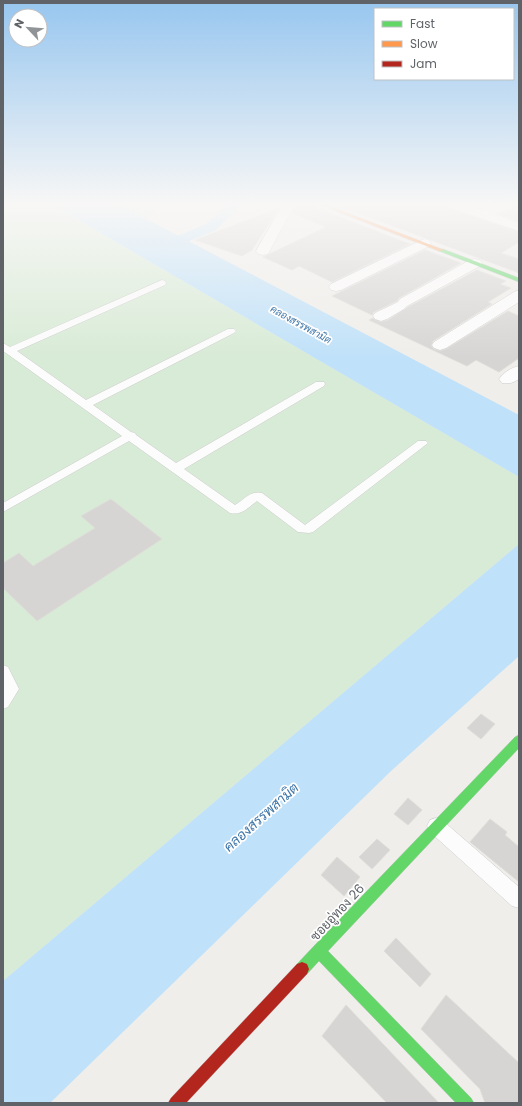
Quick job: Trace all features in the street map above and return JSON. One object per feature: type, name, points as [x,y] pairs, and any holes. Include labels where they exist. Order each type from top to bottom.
[{"type":"street","points":[[336,287],[399,256]]},
{"type":"street","points":[[456,256],[519,280]]},
{"type":"street","points":[[381,316],[475,263]]},
{"type":"street","points":[[440,345],[519,295]]},
{"type":"street","name":"ซอยอู่ทอง 26","points":[[176,1103],[436,826],[519,740]]},
{"type":"street","points":[[319,951],[466,1103]]},
{"type":"lane","points":[[6,348],[162,283]]},
{"type":"lane","points":[[86,404],[231,331]]},
{"type":"lane","points":[[6,348],[131,435],[234,510],[239,509],[253,497],[258,496],[302,529],[306,530],[422,443]]},
{"type":"lane","points":[[177,468],[320,384]]},
{"type":"lane","points":[[3,508],[131,435]]},
{"type":"lane","points":[[3,671],[11,689],[3,702]]},
{"type":"lane","points":[[436,826],[519,899]]},
{"type":"green space","points":[[3,256],[139,256],[519,477],[519,544],[3,981]]},
{"type":"water","name":"คลองสรรพสามิต","points":[[139,256],[216,256],[519,415],[519,477]]},
{"type":"water","name":"คลองสรรพสามิต","points":[[519,544],[519,656],[391,771],[50,1103],[3,1103],[3,981]]},
{"type":"building","points":[[266,256],[386,256],[332,282],[299,266],[292,270],[263,257]]},
{"type":"building","points":[[414,256],[441,256],[461,263],[399,298],[397,301],[374,312],[372,315],[332,296]]},
{"type":"building","points":[[472,256],[509,256],[519,259],[519,273]]},
{"type":"building","points":[[477,270],[506,281],[500,284],[511,288],[488,302],[492,304],[433,341],[431,346],[440,351],[446,349],[508,311],[519,316],[519,358],[499,372],[476,360],[467,366],[369,320],[373,318],[381,322],[388,320],[408,307]]},
{"type":"building","points":[[111,499],[162,539],[37,621],[3,588],[3,563],[19,553],[33,566],[95,528],[81,516]]},
{"type":"building","points":[[481,714],[495,724],[481,739],[467,728]]},
{"type":"building","points":[[408,798],[422,810],[408,825],[394,814]]},
{"type":"building","points":[[490,819],[507,832],[505,835],[519,847],[519,882],[470,842]]},
{"type":"building","points":[[377,839],[390,850],[372,869],[359,857]]},
{"type":"building","points":[[337,857],[360,877],[344,896],[321,875]]},
{"type":"building","points":[[396,938],[431,974],[420,987],[384,951]]},
{"type":"building","points":[[446,995],[519,1063],[519,1103],[485,1103],[480,1089],[421,1029]]},
{"type":"building","points":[[346,1005],[439,1103],[387,1103],[322,1036]]},
{"type":"traffic: fast","points":[[456,256],[519,280]]},
{"type":"traffic: fast","points":[[302,969],[519,740]]},
{"type":"traffic: fast","points":[[319,951],[466,1103]]},
{"type":"traffic: jam","points":[[176,1103],[302,969]]}]
